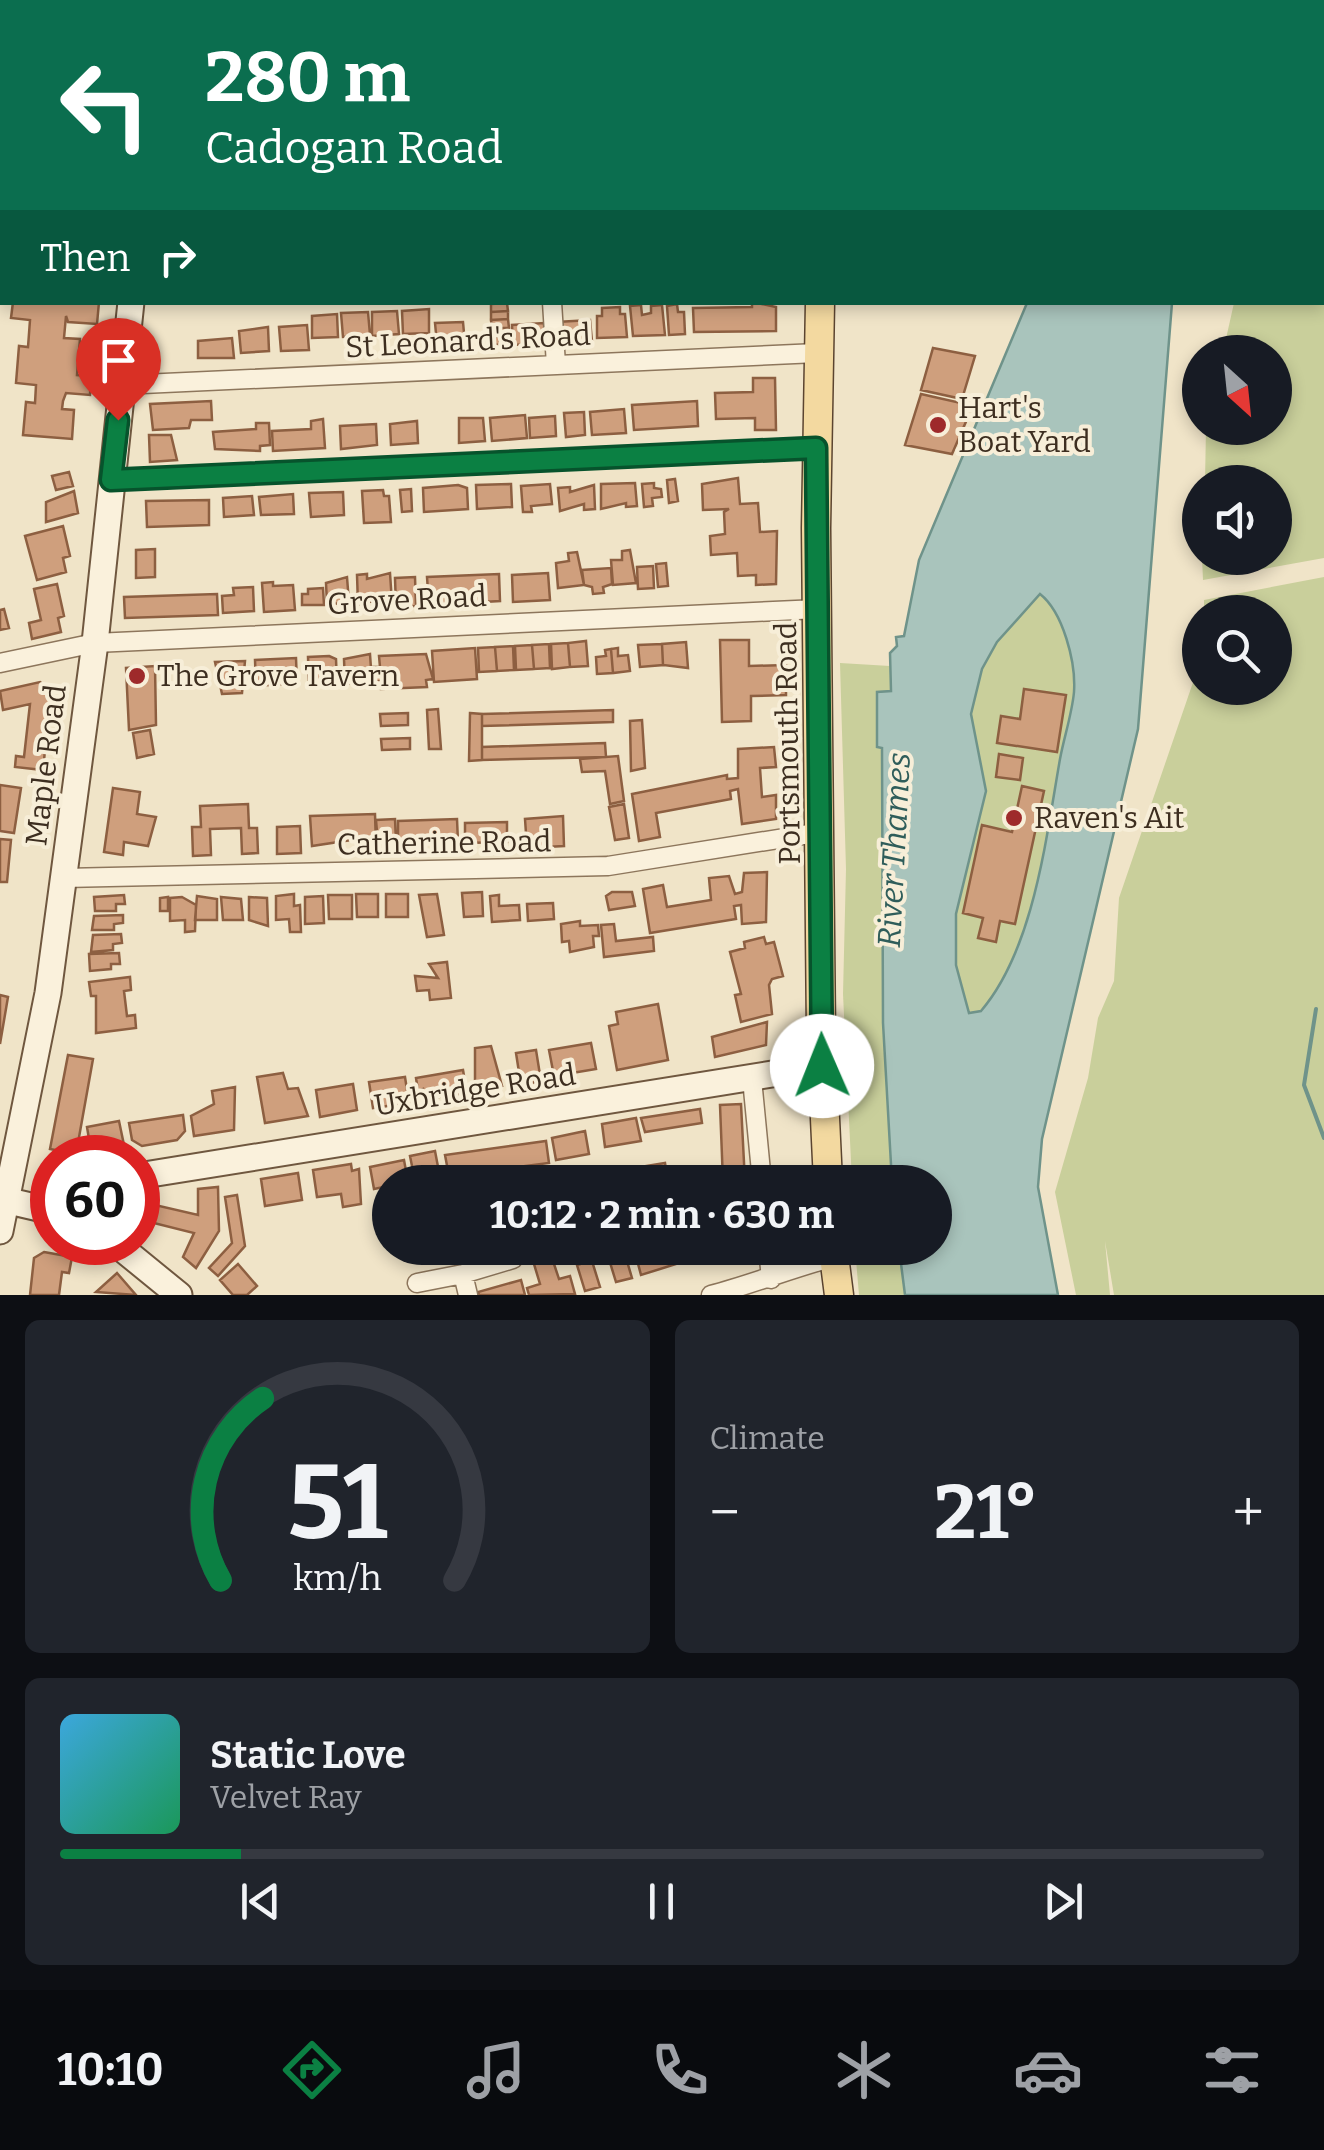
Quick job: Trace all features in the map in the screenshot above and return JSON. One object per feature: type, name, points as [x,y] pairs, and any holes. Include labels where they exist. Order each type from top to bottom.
[{"type":"main road","name":"Portsmouth Road","points":[[820,305],[816,448],[822,1066],[827,1165]]},
{"type":"main road","points":[[835,1265],[839,1295]]},
{"type":"street","name":"Maple Road","points":[[0,1231],[3,1199],[45,1011],[64,878],[95,642],[131,305]]},
{"type":"street","points":[[552,305],[556,364]]},
{"type":"street","name":"St Leonard's Road","points":[[121,386],[818,353]]},
{"type":"street","points":[[111,480],[816,448]]},
{"type":"street","name":"Grove Road","points":[[0,663],[95,642],[818,610]]},
{"type":"street","name":"Catherine Road","points":[[64,878],[608,866],[822,832]]},
{"type":"street","name":"Uxbridge Road","points":[[160,1173],[822,1066]]},
{"type":"street","points":[[752,1079],[760,1165]]},
{"type":"street","points":[[3,1199],[30,1206]]},
{"type":"street","points":[[143,1265],[180,1295]]},
{"type":"street","points":[[417,1283],[493,1265]]},
{"type":"street","points":[[770,1265],[771,1279]]},
{"type":"street","points":[[710,1295],[771,1279],[803,1265]]},
{"type":"street","points":[[463,1274],[468,1295]]},
{"type":"green space","points":[[1234,305],[1324,305],[1324,558],[1292,564],[1292,465],[1205,465],[1206,445],[1292,445],[1292,335],[1227,335]]},
{"type":"green space","points":[[1203,575],[1230,575],[1203,580]]},
{"type":"green space","points":[[1324,577],[1324,1295],[1114,1295],[1105,1241],[1110,1295],[1076,1295],[1055,1192],[1088,1078],[1098,1018],[1114,981],[1119,898],[1185,705],[1292,705],[1292,595],[1230,595]]},
{"type":"green space","name":"Raven's Ait","points":[[1039,594],[1055,613],[1066,638],[1073,666],[1073,699],[1036,891],[1026,924],[1000,985],[981,1011],[968,1013],[956,965],[956,914],[986,792],[971,714],[982,669],[997,642]]},
{"type":"green space","points":[[840,663],[890,666],[891,691],[877,692],[877,747],[882,748],[883,1023],[891,1165],[851,1165],[843,994],[846,869]]},
{"type":"green space","points":[[856,1265],[901,1265],[905,1295],[859,1295]]},
{"type":"water","name":"River Thames","points":[[1026,305],[1172,305],[1138,729],[1042,1139],[1038,1187],[1058,1295],[905,1295],[901,1265],[952,1265],[952,1165],[891,1165],[883,1023],[882,748],[877,747],[877,692],[891,691],[890,653],[897,646],[896,637],[904,636],[919,560]],"holes":[[[1040,594],[1061,625],[1070,653],[1074,692],[1035,891],[1014,957],[999,986],[981,1011],[969,1013],[956,965],[956,914],[986,791],[971,714],[982,669],[997,642]]]},
{"type":"building","points":[[13,305],[99,305],[97,324],[68,322],[66,316],[64,338],[80,339],[77,375],[91,376],[90,395],[66,393],[63,401],[62,409],[74,410],[72,439],[23,435],[26,402],[35,403],[36,385],[16,383],[19,346],[28,347],[30,320],[11,318]]},
{"type":"building","points":[[491,305],[507,305],[508,311],[491,312]]},
{"type":"building","points":[[641,305],[642,315],[651,313],[651,306],[662,305],[665,335],[633,336],[630,306]]},
{"type":"building","points":[[677,305],[678,312],[684,312],[685,334],[669,335],[667,306]]},
{"type":"building","points":[[620,307],[620,314],[625,314],[627,337],[597,338],[597,316],[602,316],[602,308]]},
{"type":"building","points":[[776,307],[776,331],[694,332],[693,308]]},
{"type":"building","points":[[429,309],[429,333],[403,334],[402,311]]},
{"type":"building","points":[[397,311],[399,334],[372,336],[372,312]]},
{"type":"building","points":[[508,311],[508,319],[491,320],[491,312]]},
{"type":"building","points":[[368,312],[370,335],[343,337],[341,313]]},
{"type":"building","points":[[337,314],[338,337],[312,338],[312,316]]},
{"type":"building","points":[[508,319],[509,328],[492,328],[491,320]]},
{"type":"building","points":[[590,320],[592,341],[558,343],[557,322]]},
{"type":"building","points":[[463,322],[465,344],[437,344],[435,323]]},
{"type":"building","points":[[544,323],[545,343],[513,345],[512,325]]},
{"type":"building","points":[[307,325],[309,350],[281,351],[279,327]]},
{"type":"building","points":[[268,327],[269,351],[241,353],[239,331]]},
{"type":"building","points":[[492,328],[509,328],[509,336],[492,337]]},
{"type":"building","points":[[509,336],[509,344],[493,345],[492,337]]},
{"type":"building","points":[[232,338],[234,358],[198,358],[198,341]]},
{"type":"building","points":[[933,348],[975,356],[962,399],[921,390]]},
{"type":"building","points":[[753,378],[775,378],[776,430],[755,430],[755,418],[716,419],[715,393],[753,392]]},
{"type":"building","name":"Hart's Boat Yard","points":[[921,394],[961,403],[968,417],[952,454],[905,445]]},
{"type":"building","points":[[211,401],[212,420],[191,420],[189,428],[153,430],[150,404]]},
{"type":"building","points":[[697,401],[698,426],[634,430],[632,405]]},
{"type":"building","points":[[624,409],[626,433],[592,435],[590,412]]},
{"type":"building","points":[[584,412],[585,435],[566,437],[564,413]]},
{"type":"building","points":[[525,415],[527,438],[492,441],[490,418]]},
{"type":"building","points":[[555,416],[556,436],[530,438],[529,418]]},
{"type":"building","points":[[459,418],[483,418],[485,441],[459,443]]},
{"type":"building","points":[[323,419],[325,448],[273,451],[272,431],[311,429],[311,421]]},
{"type":"building","points":[[417,421],[418,443],[391,445],[390,424]]},
{"type":"building","points":[[256,423],[269,423],[270,445],[260,446],[260,451],[215,449],[213,432],[256,429]]},
{"type":"building","points":[[376,424],[377,445],[341,449],[340,426]]},
{"type":"building","points":[[149,435],[171,435],[177,460],[150,462]]},
{"type":"building","points":[[69,472],[73,486],[56,490],[52,476]]},
{"type":"building","points":[[738,478],[740,504],[758,503],[760,532],[777,531],[776,584],[756,585],[756,575],[738,576],[737,553],[711,555],[710,536],[725,534],[724,512],[729,509],[703,510],[702,484]]},
{"type":"building","points":[[675,479],[678,501],[669,503],[667,480]]},
{"type":"building","points":[[635,483],[637,506],[626,507],[626,503],[601,509],[601,484]]},
{"type":"building","points":[[654,483],[654,488],[661,489],[662,497],[652,498],[653,506],[644,507],[642,484]]},
{"type":"building","points":[[511,484],[512,507],[477,509],[476,485]]},
{"type":"building","points":[[550,484],[552,504],[531,506],[532,512],[523,512],[521,486]]},
{"type":"building","points":[[594,485],[595,509],[584,510],[584,504],[560,511],[558,488],[570,487],[570,492]]},
{"type":"building","points":[[423,488],[467,488],[468,509],[424,512]]},
{"type":"building","points":[[411,489],[412,511],[402,512],[400,490]]},
{"type":"building","points":[[383,490],[384,496],[389,496],[391,522],[364,523],[362,491]]},
{"type":"building","points":[[74,491],[78,513],[46,522],[46,502]]},
{"type":"building","points":[[343,492],[344,515],[311,517],[309,493]]},
{"type":"building","points":[[293,494],[294,514],[261,515],[259,497]]},
{"type":"building","points":[[252,496],[254,515],[224,517],[223,498]]},
{"type":"building","points":[[209,500],[209,525],[147,527],[146,501]]},
{"type":"building","points":[[63,526],[70,556],[63,558],[66,572],[37,580],[25,536]]},
{"type":"building","points":[[155,549],[155,577],[136,578],[136,550]]},
{"type":"building","points":[[630,550],[636,583],[613,585],[611,560],[622,560],[622,551]]},
{"type":"building","points":[[577,552],[584,585],[558,588],[556,563],[569,561],[568,553]]},
{"type":"building","points":[[666,563],[668,586],[658,587],[656,564]]},
{"type":"building","points":[[653,566],[654,588],[638,589],[637,567]]},
{"type":"building","points":[[611,568],[612,584],[603,587],[604,593],[593,594],[592,587],[584,585],[582,570]]},
{"type":"building","points":[[390,573],[392,603],[381,604],[381,599],[358,605],[357,575],[367,574],[367,579]]},
{"type":"building","points":[[548,573],[550,600],[513,602],[512,575]]},
{"type":"building","points":[[499,574],[500,601],[429,605],[427,577]]},
{"type":"building","points":[[347,577],[349,603],[327,604],[326,583]]},
{"type":"building","points":[[415,577],[416,606],[396,607],[395,578]]},
{"type":"building","points":[[273,582],[273,586],[293,585],[295,610],[264,612],[262,583]]},
{"type":"building","points":[[57,584],[64,616],[58,618],[61,632],[32,639],[29,623],[41,620],[34,589]]},
{"type":"building","points":[[253,587],[254,611],[223,613],[222,596],[234,595],[233,588]]},
{"type":"building","points":[[323,588],[324,605],[302,605],[302,594],[308,594],[308,589]]},
{"type":"building","points":[[217,594],[218,615],[125,618],[124,597]]},
{"type":"building","points":[[4,609],[9,628],[0,630],[0,610]]},
{"type":"building","points":[[720,640],[749,640],[749,666],[786,665],[786,695],[751,696],[751,721],[722,722]]},
{"type":"building","points":[[586,641],[588,666],[570,667],[568,643]]},
{"type":"building","points":[[686,642],[688,668],[663,665],[662,644]]},
{"type":"building","points":[[568,643],[570,667],[552,669],[551,644]]},
{"type":"building","points":[[549,644],[550,668],[534,669],[532,645]]},
{"type":"building","points":[[662,644],[663,665],[640,667],[638,645]]},
{"type":"building","points":[[532,645],[534,669],[516,670],[515,646]]},
{"type":"building","points":[[513,646],[514,670],[497,671],[495,647]]},
{"type":"building","points":[[495,647],[497,671],[479,672],[478,648]]},
{"type":"building","points":[[475,648],[477,679],[434,682],[432,651]]},
{"type":"building","points":[[618,648],[618,656],[628,655],[630,671],[613,673],[611,649]]},
{"type":"building","points":[[611,649],[613,673],[597,674],[596,657],[606,656],[605,650]]},
{"type":"building","points":[[370,654],[372,683],[345,684],[344,659]]},
{"type":"building","points":[[426,654],[433,679],[426,680],[427,687],[381,689],[381,681],[374,682],[373,667],[380,667],[379,656]]},
{"type":"building","points":[[308,657],[336,659],[337,684],[309,686]]},
{"type":"building","points":[[296,658],[297,683],[256,686],[255,660]]},
{"type":"building","points":[[245,661],[242,693],[222,694],[215,662]]},
{"type":"building","points":[[155,666],[156,725],[129,730],[126,668]]},
{"type":"building","points":[[40,682],[51,692],[43,770],[15,767],[16,756],[24,757],[30,704],[3,710],[0,691]]},
{"type":"building","points":[[1024,689],[1066,695],[1057,752],[997,743],[1001,716],[1020,719]]},
{"type":"building","points":[[438,709],[441,749],[429,749],[427,710]]},
{"type":"building","points":[[613,710],[613,722],[482,726],[482,714]]},
{"type":"building","points":[[408,713],[408,725],[381,726],[380,714]]},
{"type":"building","points":[[470,713],[482,714],[482,760],[469,761]]},
{"type":"building","points":[[642,720],[645,768],[631,771],[630,721]]},
{"type":"building","points":[[150,730],[154,754],[137,758],[133,733]]},
{"type":"building","points":[[410,738],[410,749],[382,750],[381,739]]},
{"type":"building","points":[[605,743],[606,757],[482,760],[482,747]]},
{"type":"building","points":[[774,747],[776,767],[760,768],[762,797],[776,795],[776,819],[742,824],[738,789],[730,791],[731,799],[656,813],[660,837],[639,841],[632,794],[727,775],[727,779],[738,778],[738,749]]},
{"type":"building","points":[[999,754],[1023,758],[1020,780],[996,777]]},
{"type":"building","points":[[618,756],[624,801],[610,804],[605,771],[582,772],[580,759]]},
{"type":"building","points":[[0,785],[21,788],[14,833],[0,831]]},
{"type":"building","points":[[1022,786],[1044,791],[1015,924],[1000,921],[996,942],[978,938],[983,918],[963,913],[982,825],[1012,832]]},
{"type":"building","points":[[113,788],[140,792],[137,814],[156,817],[148,846],[124,842],[123,855],[104,852]]},
{"type":"building","points":[[248,804],[249,828],[257,828],[258,853],[242,854],[241,828],[210,829],[211,855],[193,856],[192,827],[201,827],[200,806]]},
{"type":"building","points":[[624,804],[629,838],[615,840],[609,807]]},
{"type":"building","points":[[375,814],[376,845],[358,846],[358,839],[312,846],[310,816]]},
{"type":"building","points":[[563,816],[564,846],[527,848],[525,819]]},
{"type":"building","points":[[395,819],[396,842],[378,843],[376,820]]},
{"type":"building","points":[[457,819],[458,842],[398,844],[398,821]]},
{"type":"building","points":[[507,822],[507,842],[465,843],[465,823]]},
{"type":"building","points":[[300,826],[301,853],[277,854],[277,827]]},
{"type":"building","points":[[0,839],[11,840],[7,882],[0,882]]},
{"type":"building","points":[[767,872],[766,922],[742,924],[741,905],[734,906],[736,919],[650,933],[643,889],[663,885],[667,907],[711,900],[709,878],[729,876],[735,894],[742,892],[744,873]]},
{"type":"building","points":[[482,892],[483,916],[464,917],[462,893]]},
{"type":"building","points":[[612,892],[632,892],[635,906],[609,910],[606,896]]},
{"type":"building","points":[[294,894],[294,906],[300,905],[301,932],[290,932],[289,919],[276,920],[276,896]]},
{"type":"building","points":[[356,894],[378,894],[378,917],[357,917]]},
{"type":"building","points":[[386,894],[408,894],[408,917],[386,917]]},
{"type":"building","points":[[437,894],[444,935],[427,937],[419,895]]},
{"type":"building","points":[[124,895],[125,904],[116,904],[116,911],[95,911],[94,897]]},
{"type":"building","points":[[328,895],[352,895],[352,919],[329,919]]},
{"type":"building","points":[[499,895],[499,906],[519,905],[520,920],[492,922],[490,896]]},
{"type":"building","points":[[197,896],[217,899],[217,920],[195,920]]},
{"type":"building","points":[[323,896],[324,923],[305,924],[305,897]]},
{"type":"building","points":[[168,897],[168,911],[160,911],[160,898]]},
{"type":"building","points":[[182,897],[196,905],[195,931],[185,932],[185,920],[170,921],[170,898]]},
{"type":"building","points":[[221,897],[241,899],[243,920],[223,920]]},
{"type":"building","points":[[249,897],[267,898],[268,926],[249,920]]},
{"type":"building","points":[[553,903],[554,919],[528,921],[527,904]]},
{"type":"building","points":[[123,915],[123,923],[114,924],[114,930],[92,930],[94,916]]},
{"type":"building","points":[[580,921],[580,926],[598,925],[599,936],[593,936],[594,947],[570,952],[569,941],[562,942],[561,924]]},
{"type":"building","points":[[614,924],[616,941],[653,937],[654,951],[604,957],[601,925]]},
{"type":"building","points":[[121,934],[122,943],[113,944],[113,950],[91,952],[93,935]]},
{"type":"building","points":[[764,937],[766,944],[774,942],[783,976],[772,979],[769,985],[772,1014],[741,1022],[735,995],[741,994],[730,952],[745,948],[744,942]]},
{"type":"building","points":[[119,953],[120,964],[90,971],[89,954]]},
{"type":"building","points":[[447,962],[451,998],[430,1000],[429,990],[417,991],[415,976],[438,978],[429,964]]},
{"type":"building","points":[[130,977],[131,990],[124,991],[127,1016],[135,1015],[136,1028],[96,1033],[96,996],[91,996],[89,982]]},
{"type":"building","points":[[0,995],[8,997],[0,1044]]},
{"type":"building","points":[[658,1004],[668,1060],[617,1070],[609,1026],[618,1024],[616,1012]]},
{"type":"building","points":[[767,1022],[766,1045],[715,1057],[712,1037]]},
{"type":"building","points":[[591,1043],[596,1069],[554,1076],[549,1050]]},
{"type":"building","points":[[491,1046],[502,1086],[475,1090],[475,1048]]},
{"type":"building","points":[[536,1050],[541,1081],[521,1085],[516,1053]]},
{"type":"building","points":[[68,1055],[93,1059],[79,1135],[53,1135]]},
{"type":"building","points":[[463,1070],[467,1093],[424,1099],[423,1089],[418,1091],[416,1078]]},
{"type":"building","points":[[283,1073],[288,1089],[298,1088],[308,1116],[265,1123],[257,1077]]},
{"type":"building","points":[[405,1077],[409,1103],[373,1108],[369,1082]]},
{"type":"building","points":[[353,1084],[357,1110],[320,1117],[316,1090]]},
{"type":"building","points":[[235,1087],[234,1130],[194,1136],[191,1116],[214,1104],[212,1091]]},
{"type":"building","points":[[741,1104],[744,1165],[722,1165],[720,1105]]},
{"type":"building","points":[[700,1109],[702,1123],[645,1132],[641,1118]]},
{"type":"building","points":[[183,1115],[185,1131],[177,1140],[160,1143],[160,1135],[131,1135],[129,1123]]},
{"type":"building","points":[[636,1118],[641,1141],[605,1147],[602,1124]]},
{"type":"building","points":[[119,1121],[122,1135],[88,1135],[87,1127]]},
{"type":"building","points":[[585,1131],[589,1154],[556,1160],[552,1138]]},
{"type":"building","points":[[546,1141],[549,1163],[447,1165],[445,1155]]},
{"type":"building","points":[[435,1151],[438,1165],[412,1165],[410,1156]]},
{"type":"building","points":[[404,1160],[405,1165],[380,1165]]},
{"type":"building","points":[[351,1164],[352,1171],[359,1169],[361,1204],[343,1207],[341,1194],[317,1197],[313,1170]]},
{"type":"building","points":[[298,1173],[302,1200],[265,1206],[261,1179]]},
{"type":"building","points":[[218,1187],[219,1231],[196,1268],[183,1257],[194,1233],[160,1224],[160,1206],[198,1215],[198,1189]]},
{"type":"building","points":[[237,1195],[245,1246],[218,1276],[209,1268],[232,1243],[225,1197]]},
{"type":"building","points":[[238,1264],[257,1286],[247,1295],[233,1295],[220,1280]]},
{"type":"building","points":[[33,1265],[70,1265],[69,1273],[62,1272],[59,1295],[30,1295]]},
{"type":"building","points":[[534,1265],[554,1265],[559,1279],[570,1276],[575,1294],[529,1295],[527,1288],[540,1284]]},
{"type":"building","points":[[577,1265],[593,1265],[600,1287],[585,1291]]},
{"type":"building","points":[[611,1265],[628,1265],[632,1278],[616,1282]]},
{"type":"building","points":[[638,1265],[673,1265],[641,1275]]},
{"type":"building","points":[[117,1273],[136,1295],[96,1292]]},
{"type":"building","points":[[521,1280],[525,1295],[478,1292]]},
{"type":"waterway","points":[[1316,1009],[1304,1085],[1324,1138]]},
{"type":"place","name":"Hart's Boat Yard","points":[[938,425]]},
{"type":"place","name":"The Grove Tavern","points":[[137,676]]},
{"type":"place","name":"Raven's Ait","points":[[1014,818]]},
{"type":"route","points":[[118,420],[111,480],[816,448],[822,1066]]}]
